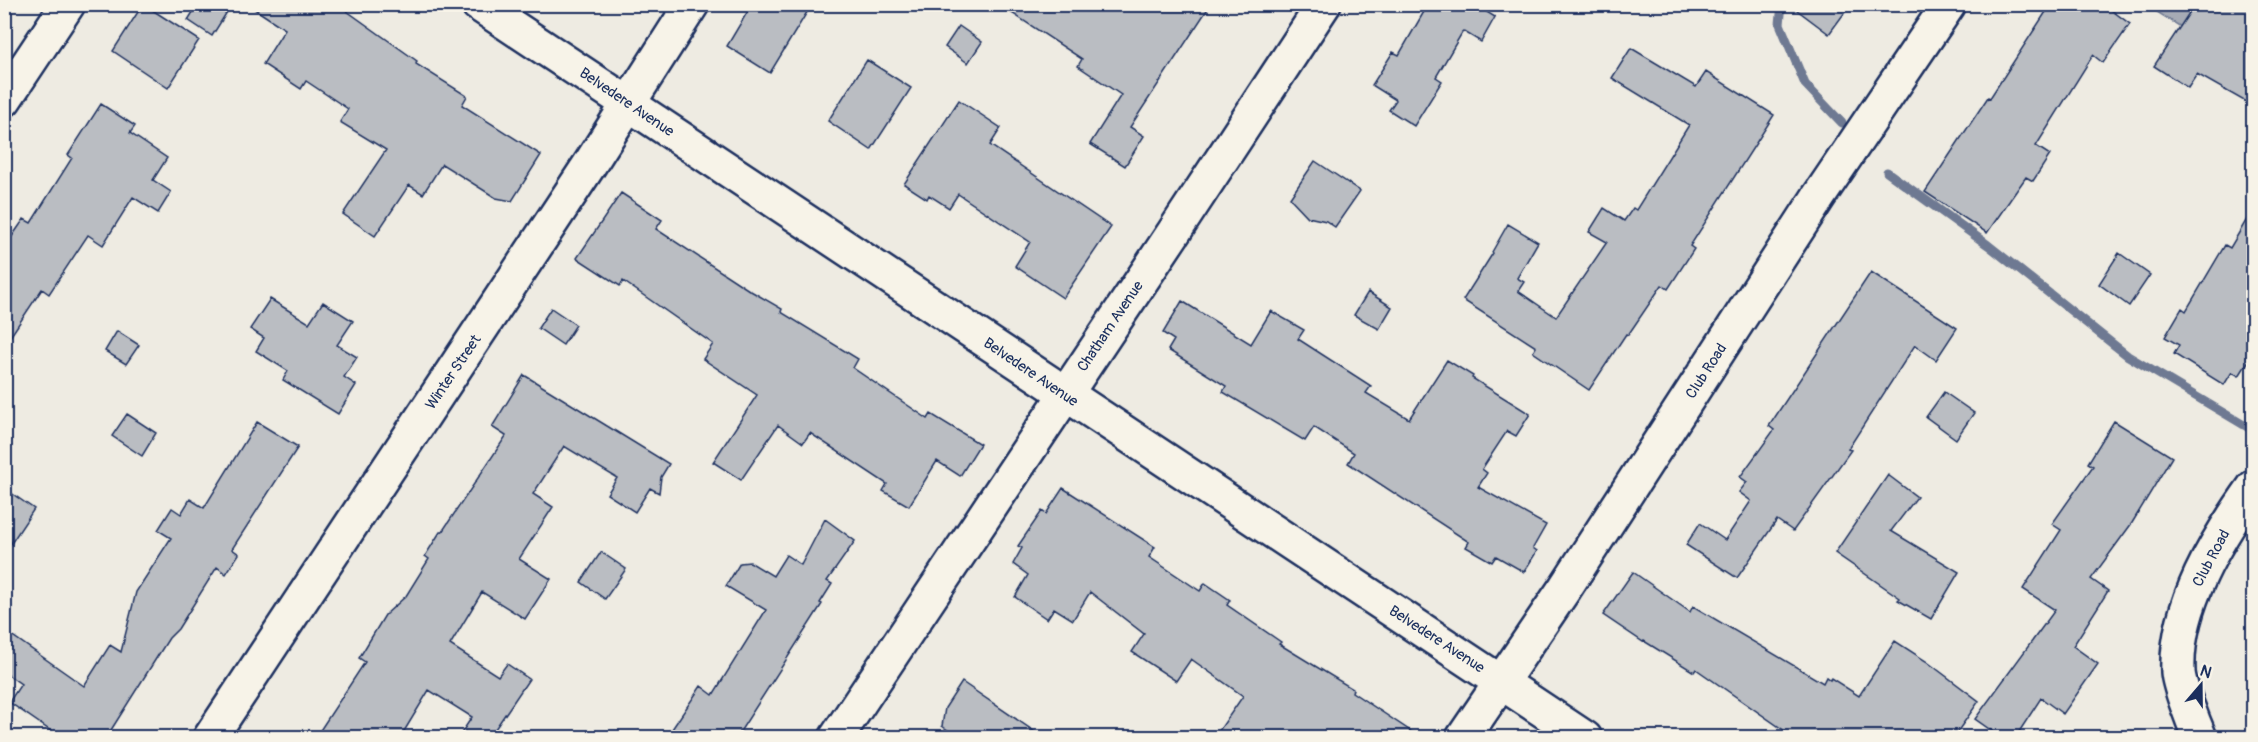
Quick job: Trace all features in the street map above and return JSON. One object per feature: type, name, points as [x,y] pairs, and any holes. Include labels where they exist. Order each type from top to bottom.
[{"type":"street","points":[[4,100],[68,4]]},
{"type":"street","name":"Belvedere Avenue","points":[[478,4],[1585,738]]},
{"type":"street","name":"Winter Street","points":[[210,738],[588,167],[692,4]]},
{"type":"street","name":"Chatham Avenue","points":[[836,738],[1324,4]]},
{"type":"street","name":"Club Road","points":[[1463,738],[1565,588],[1819,196],[1949,4]]},
{"type":"street","name":"Club Road","points":[[2200,738],[2178,673],[2183,621],[2197,581],[2253,487]]},
{"type":"shaded area","points":[[2146,5],[2188,5],[2194,14],[2184,29]]},
{"type":"building","points":[[143,4],[199,40],[168,88],[113,51]]},
{"type":"building","points":[[198,4],[232,4],[212,36],[188,20]]},
{"type":"building","points":[[247,4],[337,4],[417,61],[416,64],[467,96],[462,105],[541,155],[512,201],[496,198],[442,164],[423,194],[409,185],[375,236],[343,214],[386,150],[340,122],[348,109],[306,81],[301,89],[263,64],[285,29]]},
{"type":"building","points":[[752,4],[812,4],[770,73],[727,46]]},
{"type":"building","points":[[998,4],[1211,4],[1130,127],[1144,136],[1125,166],[1090,144],[1121,95],[1078,66],[1082,59]]},
{"type":"building","points":[[1416,4],[1478,4],[1477,6],[1495,17],[1481,42],[1463,31],[1436,77],[1442,81],[1414,126],[1389,110],[1396,100],[1372,85],[1393,52],[1399,55],[1425,10]]},
{"type":"building","points":[[1789,4],[1851,4],[1829,34]]},
{"type":"building","points":[[2051,4],[2103,4],[2130,24],[2103,63],[2093,55],[2036,146],[2050,155],[2033,181],[2026,177],[1987,233],[1925,192]]},
{"type":"building","points":[[2195,4],[2253,4],[2253,106],[2197,74],[2188,88],[2154,66]]},
{"type":"building","points":[[959,26],[982,42],[968,63],[945,47]]},
{"type":"building","points":[[1631,48],[1696,87],[1706,72],[1774,115],[1690,246],[1694,249],[1668,289],[1662,285],[1589,390],[1533,352],[1536,347],[1463,300],[1493,253],[1508,224],[1538,242],[1517,278],[1524,282],[1518,291],[1556,317],[1607,242],[1589,232],[1604,208],[1624,221],[1633,208],[1636,210],[1689,125],[1612,78]]},
{"type":"building","points":[[867,60],[911,88],[871,150],[828,121]]},
{"type":"building","points":[[959,100],[1001,128],[990,145],[1111,227],[1063,298],[1015,266],[1030,242],[958,194],[949,208],[929,195],[927,199],[904,184]]},
{"type":"building","points":[[101,104],[135,126],[130,133],[167,158],[153,180],[171,192],[158,213],[133,197],[103,245],[88,235],[49,294],[42,289],[4,346],[4,248],[24,219],[31,223],[72,158],[68,155]]},
{"type":"building","points":[[1315,161],[1360,191],[1335,227],[1326,221],[1308,217],[1290,198]]},
{"type":"building","points":[[621,193],[662,220],[656,229],[782,309],[781,312],[858,359],[853,368],[928,419],[931,414],[980,444],[960,476],[937,461],[909,506],[883,491],[887,484],[810,433],[803,443],[778,425],[741,480],[713,462],[757,395],[703,359],[713,344],[623,281],[620,286],[577,258]]},
{"type":"building","points":[[2253,209],[2253,354],[2239,376],[2232,372],[2224,385],[2174,354],[2179,345],[2165,337],[2182,308],[2186,311],[2225,245],[2230,248]]},
{"type":"building","points":[[2119,253],[2150,275],[2129,306],[2099,284]]},
{"type":"building","points":[[1871,272],[1957,328],[1936,360],[1915,345],[1848,449],[1851,450],[1793,531],[1777,520],[1737,578],[1686,545],[1700,523],[1725,540],[1751,501],[1739,492],[1747,482],[1740,477],[1774,430],[1769,426]]},
{"type":"building","points":[[1368,292],[1392,307],[1379,329],[1354,315]]},
{"type":"building","points":[[270,299],[309,323],[323,302],[353,321],[337,345],[357,357],[344,377],[356,385],[338,414],[283,380],[288,371],[256,351],[264,338],[250,329]]},
{"type":"building","points":[[1182,301],[1251,344],[1271,311],[1304,330],[1298,339],[1371,386],[1366,393],[1409,419],[1447,360],[1530,414],[1516,436],[1507,431],[1482,469],[1487,473],[1478,487],[1546,525],[1533,548],[1537,551],[1524,572],[1496,556],[1492,562],[1466,547],[1469,542],[1348,463],[1354,453],[1314,427],[1305,441],[1223,392],[1226,386],[1168,350],[1174,340],[1163,333]]},
{"type":"building","points":[[551,308],[576,325],[563,345],[538,328]]},
{"type":"building","points":[[117,331],[139,345],[126,364],[105,351]]},
{"type":"building","points":[[524,375],[669,464],[661,477],[659,493],[650,488],[635,512],[607,494],[617,478],[564,446],[533,494],[553,507],[519,559],[551,579],[525,619],[482,592],[450,645],[498,676],[507,664],[529,679],[489,738],[458,738],[472,717],[429,690],[400,738],[315,738],[365,662],[359,658],[385,615],[406,596],[429,559],[425,556],[440,532],[506,436],[492,427]]},
{"type":"building","points":[[1944,392],[1974,413],[1956,439],[1926,417]]},
{"type":"building","points":[[127,414],[156,433],[142,456],[112,436]]},
{"type":"building","points":[[2114,421],[2172,457],[2132,523],[2091,579],[2108,591],[2073,646],[2098,664],[2063,714],[2041,698],[2015,738],[2002,738],[1975,719],[2055,610],[2023,589],[2061,530],[2052,524],[2093,466],[2088,463]]},
{"type":"building","points":[[257,422],[298,447],[232,549],[239,554],[226,574],[217,567],[106,738],[61,738],[9,702],[21,684],[4,672],[4,630],[84,686],[110,645],[121,652],[136,592],[171,538],[158,530],[172,508],[181,514],[190,499],[204,508]]},
{"type":"building","points":[[1888,475],[1917,497],[1891,531],[1959,572],[1931,619],[1898,600],[1900,598],[1835,553]]},
{"type":"building","points":[[4,488],[34,509],[4,554]]},
{"type":"building","points":[[1063,488],[1155,547],[1149,557],[1200,591],[1205,583],[1230,600],[1227,605],[1281,642],[1279,644],[1353,689],[1352,692],[1421,738],[1214,738],[1243,696],[1191,659],[1176,681],[1132,652],[1144,634],[1090,592],[1073,620],[1054,608],[1047,619],[1015,597],[1028,575],[1013,564],[1022,548],[1018,546],[1042,511],[1046,514]]},
{"type":"building","points":[[825,519],[855,541],[827,581],[832,584],[820,603],[822,604],[736,738],[666,738],[701,686],[713,695],[766,610],[726,586],[740,563],[750,562],[773,576],[786,555],[801,565]]},
{"type":"building","points":[[601,552],[626,569],[605,599],[581,582]]},
{"type":"building","points":[[1633,572],[1690,612],[1693,606],[1823,683],[1826,677],[1830,680],[1831,678],[1859,696],[1895,641],[1979,701],[1953,738],[1795,738],[1696,669],[1694,672],[1603,615]]},
{"type":"building","points":[[962,682],[1044,738],[959,738],[942,726],[945,708]]},
{"type":"waterway","points":[[1782,4],[1780,24],[1805,84],[1842,123]]},
{"type":"waterway","points":[[1887,172],[1988,245],[2128,356],[2249,428]]}]
